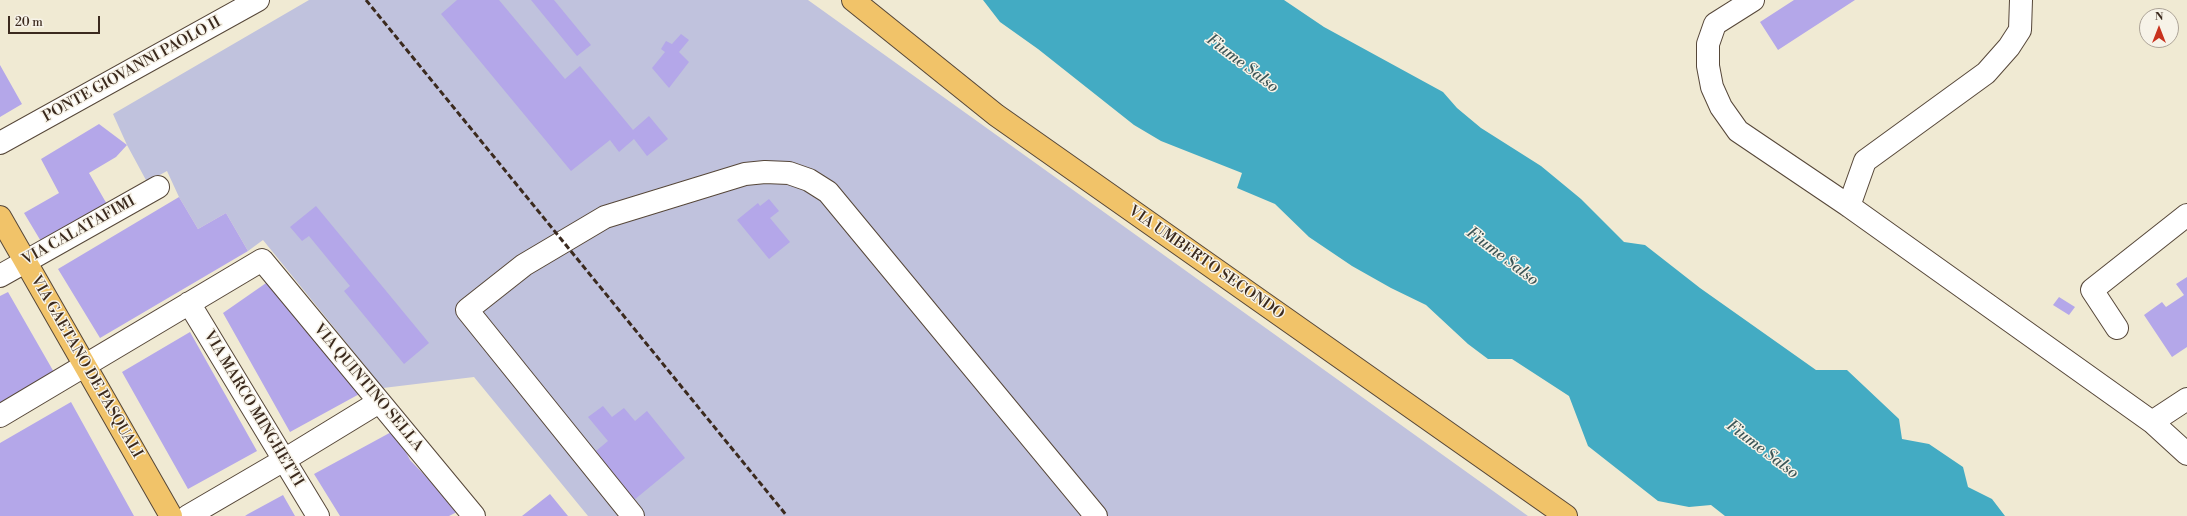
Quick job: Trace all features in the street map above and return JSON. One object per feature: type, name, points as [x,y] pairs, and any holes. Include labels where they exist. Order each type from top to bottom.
[{"type":"main road","name":"VIA UMBERTO SECONDO","points":[[853,0],[996,115],[1566,516]]},
{"type":"main road","name":"VIA GAETANO DE PASQUALI","points":[[0,217],[171,516]]},
{"type":"street","name":"PONTE GIOVANNI PAOLO II","points":[[3,141],[258,0]]},
{"type":"street","points":[[1753,0],[1715,24],[1708,44],[1708,66],[1712,87],[1721,107],[1738,131],[1849,206],[2152,422],[2187,454]]},
{"type":"street","points":[[1849,206],[1865,161],[1986,73],[2009,47],[2020,30],[2021,0]]},
{"type":"street","points":[[633,516],[467,310],[524,264],[605,217],[745,174],[765,172],[789,173],[809,180],[828,192],[1096,516]]},
{"type":"street","name":"VIA CALATAFIMI","points":[[0,276],[158,187]]},
{"type":"street","points":[[2116,328],[2092,290],[2187,215]]},
{"type":"street","name":"VIA QUINTINO SELLA","points":[[189,303],[262,260],[474,516]]},
{"type":"street","points":[[0,416],[189,303]]},
{"type":"street","name":"VIA MARCO MINGHETTI","points":[[189,303],[318,516]]},
{"type":"street","points":[[2152,422],[2187,399]]},
{"type":"street","points":[[188,516],[379,402]]},
{"type":"shaded area","points":[[309,0],[808,0],[1528,516],[588,516],[474,377],[383,388],[263,240],[248,251],[226,213],[198,229],[179,197],[167,171],[147,182],[127,145],[113,114]]},
{"type":"water","name":"Fiume Salso","points":[[983,0],[1284,0],[1324,27],[1443,92],[1457,108],[1481,128],[1541,166],[1581,199],[1624,242],[1645,245],[1700,288],[1816,370],[1847,370],[1899,419],[1902,439],[1929,444],[1963,467],[1968,487],[1992,499],[2005,516],[1725,516],[1711,505],[1689,507],[1658,501],[1588,446],[1569,396],[1512,359],[1488,359],[1468,344],[1426,305],[1391,288],[1352,266],[1309,237],[1275,204],[1237,188],[1242,173],[1161,141],[1134,125],[1038,49],[1000,22]]},
{"type":"building","points":[[457,0],[499,0],[565,79],[580,66],[633,130],[649,116],[668,139],[647,156],[634,139],[619,152],[610,140],[571,171],[441,14]]},
{"type":"building","points":[[531,0],[554,0],[591,45],[577,56]]},
{"type":"building","points":[[1794,0],[1855,0],[1778,50],[1760,22]]},
{"type":"building","points":[[681,34],[689,40],[679,52],[689,62],[669,88],[652,68],[665,52],[661,49],[666,41],[672,44]]},
{"type":"building","points":[[0,65],[22,104],[0,117]]},
{"type":"building","points":[[99,124],[127,145],[116,157],[89,173],[108,206],[42,243],[24,213],[59,193],[41,159]]},
{"type":"building","points":[[179,197],[198,229],[226,213],[248,251],[100,338],[58,269]]},
{"type":"building","points":[[769,199],[779,211],[770,218],[790,242],[769,259],[737,220],[758,203],[760,206]]},
{"type":"building","points":[[316,206],[429,343],[404,364],[344,291],[350,286],[309,236],[302,241],[290,227]]},
{"type":"building","points":[[2187,277],[2187,347],[2172,357],[2144,315],[2162,302],[2166,307],[2184,295],[2176,284]]},
{"type":"building","points":[[269,281],[363,392],[290,432],[223,313]]},
{"type":"building","points":[[8,292],[55,374],[0,405],[0,296]]},
{"type":"building","points":[[2059,297],[2075,307],[2069,315],[2053,305]]},
{"type":"building","points":[[190,332],[257,451],[188,489],[122,372]]},
{"type":"building","points":[[71,402],[134,516],[0,516],[0,443]]},
{"type":"building","points":[[603,406],[612,417],[624,408],[635,421],[647,411],[685,458],[634,500],[596,451],[608,441],[588,417]]},
{"type":"building","points":[[395,430],[410,460],[459,511],[449,516],[340,516],[314,474]]},
{"type":"building","points":[[550,494],[568,516],[522,516]]},
{"type":"building","points":[[283,495],[295,516],[245,516],[248,514]]},
{"type":"railway","points":[[366,0],[787,516]]}]
